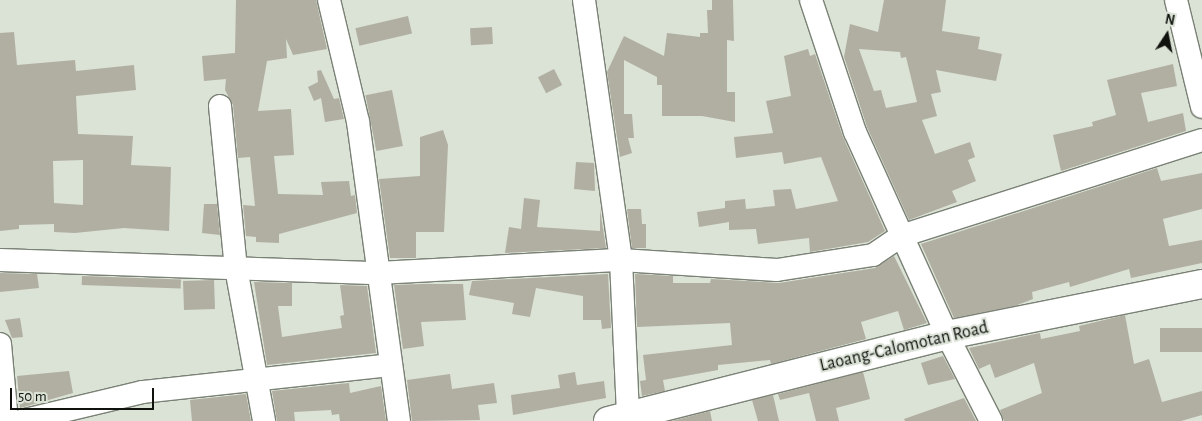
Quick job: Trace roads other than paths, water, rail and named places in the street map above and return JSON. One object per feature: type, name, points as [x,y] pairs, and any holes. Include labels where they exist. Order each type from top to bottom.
[{"type":"main road","name":"Laoang-Calomotan Road","points":[[621,419],[947,335],[1202,284]]},
{"type":"street","points":[[329,0],[358,122],[399,421]]},
{"type":"street","points":[[584,0],[621,260],[621,419]]},
{"type":"street","points":[[811,0],[856,132],[947,335],[991,421]]},
{"type":"street","points":[[1176,0],[1202,107]]},
{"type":"street","points":[[220,106],[236,268],[264,421]]},
{"type":"street","points":[[0,260],[378,274],[621,260],[777,270],[873,255],[901,236],[1202,140]]},
{"type":"street","points":[[0,346],[7,421]]},
{"type":"street","points":[[21,421],[143,392],[256,378],[391,365]]}]
